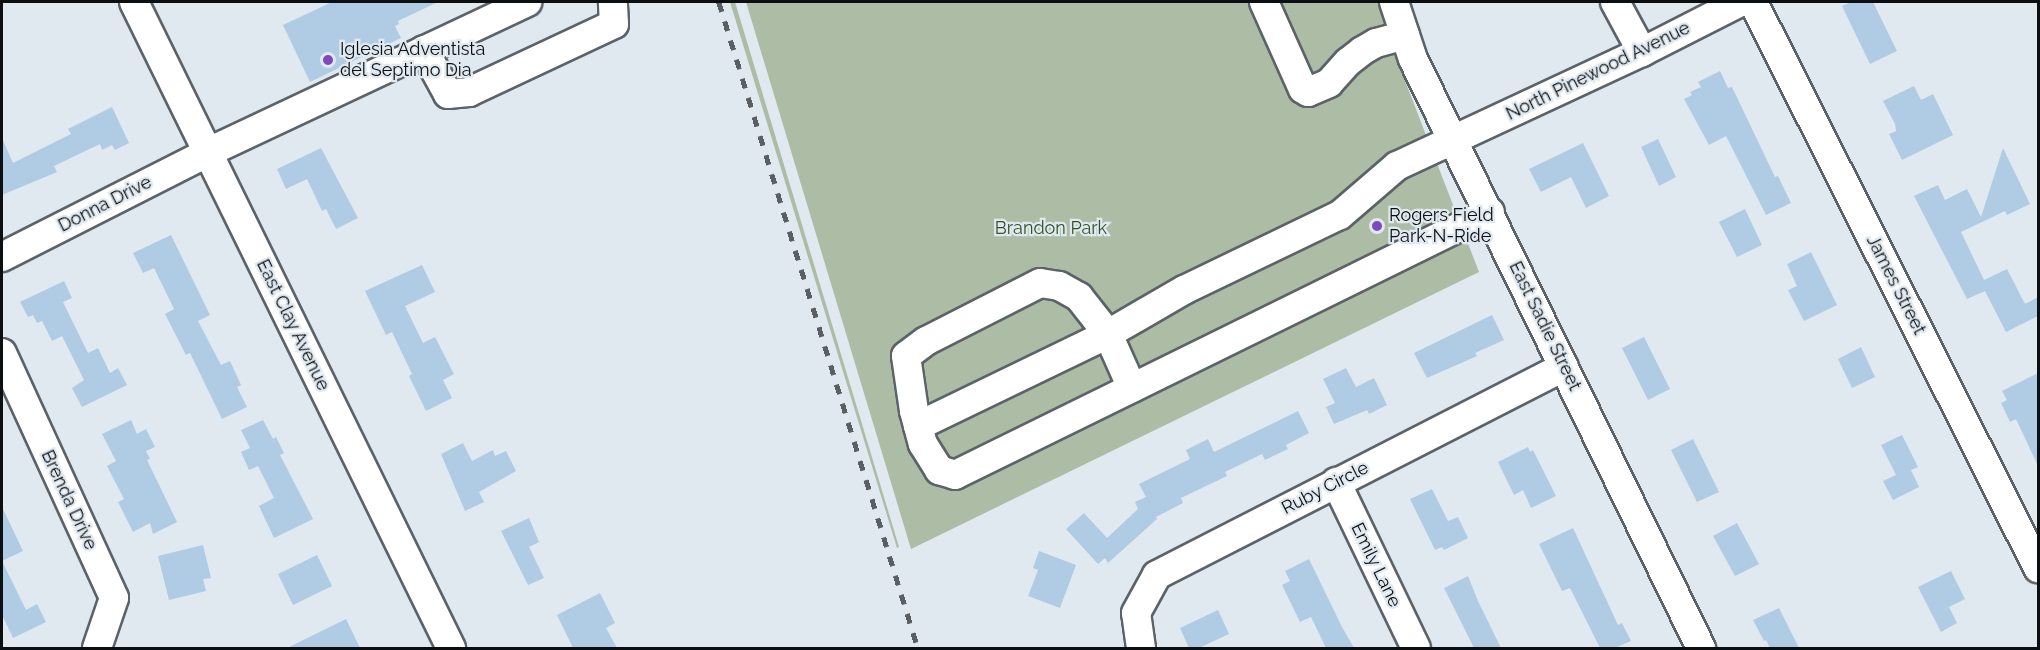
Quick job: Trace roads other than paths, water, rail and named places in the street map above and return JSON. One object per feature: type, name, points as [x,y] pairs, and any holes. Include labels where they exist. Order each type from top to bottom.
[{"type":"street","name":"East Clay Avenue","points":[[134,2],[451,648]]},
{"type":"street","name":"Donna Drive","points":[[2,257],[209,152],[527,2]]},
{"type":"street","points":[[424,50],[448,94],[469,92],[614,24],[613,2]]},
{"type":"street","points":[[1264,2],[1303,89],[1308,92],[1329,83],[1348,62],[1362,51],[1376,43],[1405,35]]},
{"type":"street","name":"East Sadie Street","points":[[1394,2],[1413,59],[1490,212],[1701,648]]},
{"type":"street","points":[[1615,2],[1642,52]]},
{"type":"street","name":"North Pinewood Avenue","points":[[918,426],[1108,334],[1184,290],[1340,215],[1378,179],[1397,166],[1642,52],[1740,2]]},
{"type":"street","name":"James Street","points":[[1753,2],[2038,568]]},
{"type":"street","points":[[1132,388],[1108,334],[1079,297],[1059,286],[1040,283],[926,341],[906,356],[923,444],[939,470],[955,475],[1132,388],[1490,212]]},
{"type":"street","name":"Brenda Drive","points":[[2,352],[114,598],[97,648]]},
{"type":"street","name":"Ruby Circle","points":[[1141,648],[1136,613],[1157,575],[1564,367]]},
{"type":"street","name":"Emily Lane","points":[[1336,482],[1416,648]]},
{"type":"railway","points":[[719,2],[918,648]]},
{"type":"place","name":"Iglesia Adventista del Septimo Dia","points":[[328,60]]},
{"type":"place","name":"Rogers Field Park-N-Ride","points":[[1377,226]]},
{"type":"park label","name":"Brandon Park","points":[[1051,228]]}]
